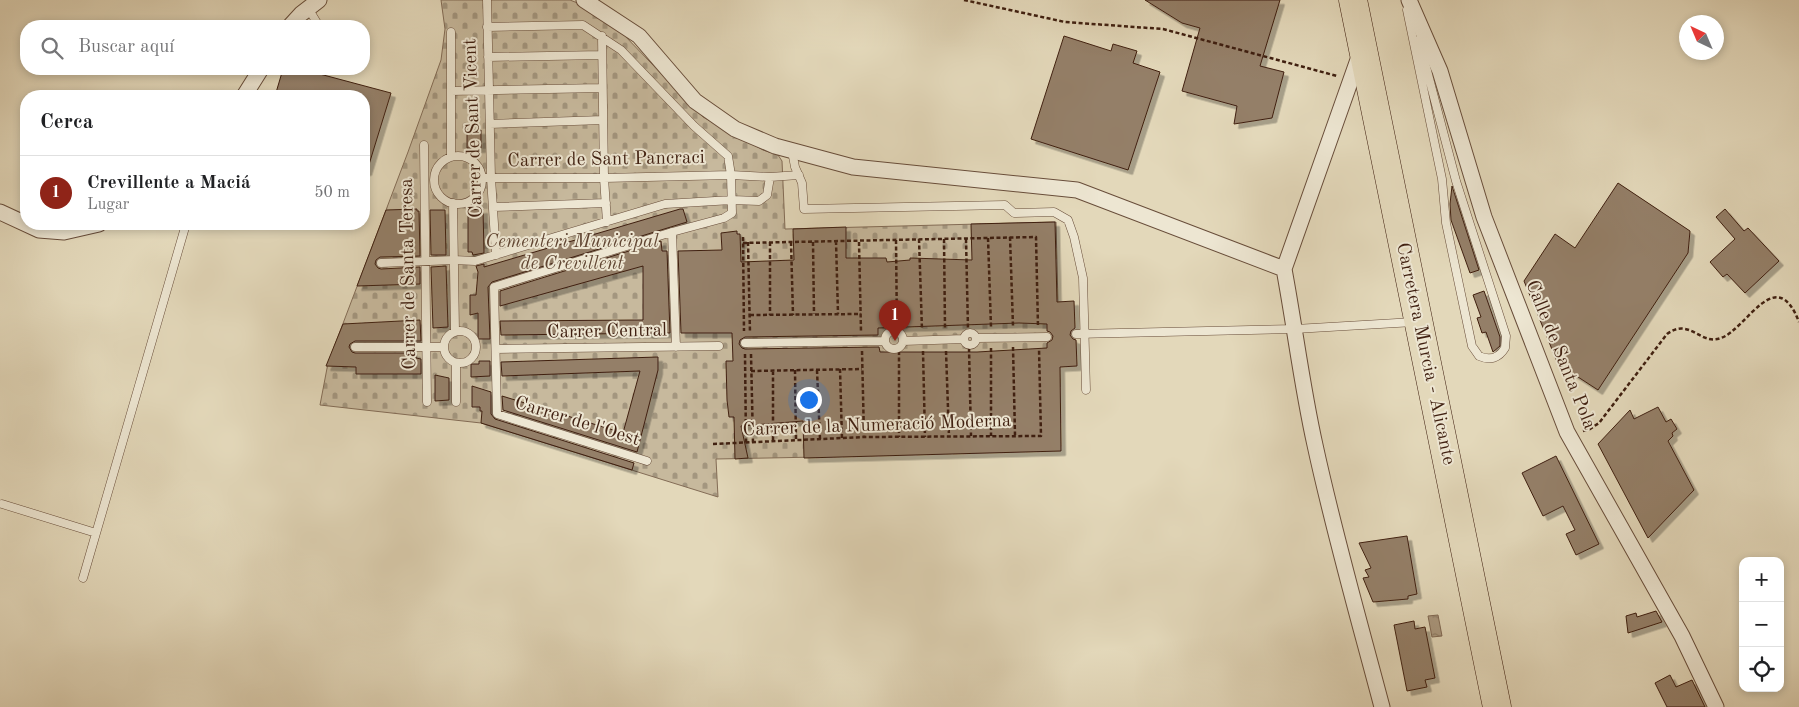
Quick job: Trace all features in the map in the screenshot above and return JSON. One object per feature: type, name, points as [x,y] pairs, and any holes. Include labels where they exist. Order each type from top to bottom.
[{"type":"highway","name":"Carretera Murcia - Alicante","points":[[1353,0],[1497,707]]},
{"type":"street","points":[[584,0],[639,36],[695,101],[735,129],[776,146],[853,167],[1077,190],[1284,269]]},
{"type":"street","name":"Calle de Santa Pola","points":[[1407,0],[1440,71],[1484,217],[1567,432],[1682,636],[1716,707]]},
{"type":"street","points":[[297,20],[314,4]]},
{"type":"street","points":[[1363,48],[1284,269],[1295,329],[1301,378],[1315,446],[1333,524],[1382,707]]},
{"type":"street","points":[[248,90],[257,75]]},
{"type":"street","points":[[0,212],[20,221]]},
{"type":"street","points":[[39,230],[64,232],[73,230]]},
{"type":"lane","name":"Carrer de Sant Vicent","points":[[487,0],[491,178],[496,255]]},
{"type":"lane","points":[[1407,0],[1425,59],[1456,181],[1506,336],[1506,348],[1497,357],[1491,359],[1479,356],[1472,346],[1446,222],[1442,179],[1407,0]]},
{"type":"lane","points":[[314,4],[318,20]]},
{"type":"lane","points":[[488,27],[583,25],[602,36],[621,50],[694,126],[728,156],[732,200],[732,213],[724,218],[672,232],[494,287],[496,349]]},
{"type":"lane","points":[[451,32],[451,157]]},
{"type":"lane","points":[[602,36],[604,178],[607,222]]},
{"type":"lane","points":[[488,56],[602,55]]},
{"type":"lane","points":[[451,91],[602,88]]},
{"type":"lane","points":[[490,124],[603,120]]},
{"type":"lane","name":"Carrer de Santa Teresa","points":[[424,146],[427,402]]},
{"type":"lane","points":[[792,151],[802,183],[804,209],[1006,205],[1014,212],[1054,212],[1068,220],[1074,237],[1083,278],[1080,334],[1086,390]]},
{"type":"lane","points":[[463,156],[471,159],[477,165],[482,178],[481,187],[472,199],[465,203],[453,203],[443,198],[435,185],[437,169],[451,157],[463,156]]},
{"type":"lane","name":"Carrer de Sant Pancraci","points":[[482,178],[731,175],[770,177],[798,175]]},
{"type":"lane","points":[[381,263],[474,261],[665,204],[732,200],[759,201],[767,195],[770,177]]},
{"type":"lane","points":[[425,186],[435,185]]},
{"type":"lane","points":[[453,203],[455,332]]},
{"type":"lane","points":[[493,207],[606,203]]},
{"type":"lane","points":[[83,578],[184,230]]},
{"type":"lane","points":[[672,232],[676,347]]},
{"type":"lane","points":[[1080,334],[1295,329],[1419,322]]},
{"type":"lane","points":[[461,331],[474,339],[476,350],[471,359],[466,362],[456,363],[447,358],[443,347],[446,338],[455,332],[461,331]]},
{"type":"lane","points":[[897,332],[902,335],[903,341],[898,348],[890,348],[885,341],[889,333],[897,332]]},
{"type":"lane","points":[[903,341],[967,339],[975,344],[977,338],[1047,336]]},
{"type":"lane","points":[[745,343],[885,341]]},
{"type":"lane","name":"Carrer Central","points":[[496,349],[719,346]]},
{"type":"lane","points":[[355,347],[443,347]]},
{"type":"lane","name":"Carrer de l'Oest","points":[[496,349],[497,414],[647,461]]},
{"type":"lane","points":[[456,363],[456,402]]},
{"type":"lane","points":[[2,504],[96,533]]},
{"type":"path","points":[[964,0],[1065,22],[1162,29],[1351,79]]},
{"type":"path","points":[[743,243],[1036,237]]},
{"type":"path","points":[[966,238],[967,339],[972,436]]},
{"type":"path","points":[[896,240],[897,332]]},
{"type":"path","points":[[836,241],[838,314]]},
{"type":"path","points":[[770,242],[770,315]]},
{"type":"path","points":[[791,242],[793,315]]},
{"type":"path","points":[[813,242],[814,314]]},
{"type":"path","points":[[1567,432],[1590,429],[1599,423],[1667,334],[1674,329],[1687,329],[1707,339],[1716,340],[1723,338],[1764,302],[1777,298],[1791,305],[1799,322]]},
{"type":"path","points":[[750,315],[861,314]]},
{"type":"path","points":[[898,348],[899,437]]},
{"type":"path","points":[[840,369],[842,438]]},
{"type":"path","points":[[751,372],[862,369]]},
{"type":"path","points":[[795,370],[796,441]]},
{"type":"path","points":[[817,370],[820,439]]},
{"type":"path","points":[[773,371],[773,442]]},
{"type":"path","name":"Carrer de la Numeració Moderna","points":[[713,444],[842,438],[1041,436]]},
{"type":"green space","name":"Cementeri Municipal de Crevillent","points":[[441,0],[570,0],[580,4],[624,35],[703,117],[763,150],[778,155],[782,161],[785,229],[1056,222],[1060,387],[819,457],[716,459],[718,497],[481,423],[320,405],[328,363],[441,60],[445,29]]},
{"type":"water","points":[[1438,615],[1442,636],[1432,637],[1428,616]]},
{"type":"building","points":[[1145,0],[1280,0],[1260,66],[1284,72],[1272,118],[1234,124],[1237,106],[1182,91],[1200,28],[1182,23]]},
{"type":"building","points":[[1064,36],[1111,51],[1113,44],[1137,51],[1133,63],[1160,72],[1128,170],[1031,139]]},
{"type":"building","points":[[281,75],[324,75],[391,93],[370,161],[370,90],[277,90]]},
{"type":"building","points":[[467,130],[481,130],[481,148],[467,148]]},
{"type":"building","points":[[1618,183],[1690,231],[1688,253],[1598,390],[1558,364],[1524,281],[1555,234],[1575,248]]},
{"type":"building","points":[[1452,186],[1479,270],[1470,273],[1451,220]]},
{"type":"building","points":[[417,209],[419,211],[420,256],[380,257],[376,260],[375,264],[381,269],[420,267],[420,284],[357,286],[386,210]]},
{"type":"building","points":[[483,209],[484,253],[473,255],[472,252],[468,252],[468,210]]},
{"type":"building","points":[[683,209],[687,222],[492,282],[488,287],[490,339],[478,339],[478,313],[470,315],[470,295],[476,295],[478,272],[476,266],[484,264],[484,267]]},
{"type":"building","points":[[1725,209],[1744,231],[1748,228],[1779,261],[1745,293],[1727,274],[1723,277],[1710,262],[1735,239],[1716,217]]},
{"type":"building","points":[[430,210],[445,210],[446,255],[431,255]]},
{"type":"building","points":[[1055,222],[1057,302],[1074,301],[1075,328],[1071,331],[1070,335],[1076,340],[1077,366],[1060,367],[1061,451],[804,458],[803,421],[741,426],[748,458],[735,459],[734,417],[729,417],[726,361],[733,361],[732,333],[681,333],[678,251],[722,250],[721,233],[737,231],[737,234],[740,234],[741,262],[794,260],[793,229],[846,227],[846,258],[886,258],[887,262],[910,260],[910,258],[972,260],[971,224]],"holes":[[[1019,323],[1047,324],[1047,331],[1053,336],[1052,340],[1047,343],[1047,348],[977,352],[880,352],[879,347],[745,349],[739,344],[740,340],[745,337],[878,335],[878,328]]]},
{"type":"building","points":[[661,241],[662,251],[667,251],[670,333],[501,335],[500,321],[643,320],[643,266],[500,306],[500,291]]},
{"type":"building","points":[[446,266],[448,327],[433,328],[431,267]]},
{"type":"building","points":[[1484,291],[1500,337],[1500,346],[1493,352],[1486,332],[1482,333],[1477,318],[1481,317],[1473,295]]},
{"type":"building","points":[[420,320],[421,341],[355,341],[349,347],[355,353],[416,353],[416,358],[421,359],[421,374],[356,374],[356,367],[326,366],[343,324]]},
{"type":"building","points":[[658,357],[658,370],[637,452],[503,410],[502,396],[623,433],[640,371],[502,376],[501,362]]},
{"type":"building","points":[[479,361],[490,361],[490,376],[471,377],[471,364],[479,364]]},
{"type":"building","points":[[435,375],[449,378],[449,400],[435,401]]},
{"type":"building","points":[[472,386],[491,392],[491,414],[495,419],[634,463],[632,470],[481,423],[482,411],[480,411],[480,407],[472,407]]},
{"type":"building","points":[[1658,407],[1666,422],[1671,419],[1677,429],[1672,433],[1673,436],[1668,441],[1694,490],[1648,538],[1598,444],[1630,410],[1634,419]]},
{"type":"building","points":[[1556,456],[1599,544],[1576,555],[1566,534],[1575,530],[1563,506],[1543,516],[1522,473]]},
{"type":"building","points":[[1407,536],[1417,594],[1408,596],[1408,599],[1373,602],[1363,578],[1369,577],[1365,570],[1371,568],[1359,543]]},
{"type":"building","points":[[1656,611],[1662,622],[1628,633],[1626,616],[1636,613],[1637,617]]},
{"type":"building","points":[[1414,621],[1415,629],[1425,627],[1435,678],[1425,680],[1427,687],[1407,691],[1394,625]]},
{"type":"building","points":[[1670,675],[1676,687],[1692,680],[1705,707],[1667,707],[1655,683]]},
{"type":"place","name":"Crevillente a Maciá","points":[[895,341]]}]
